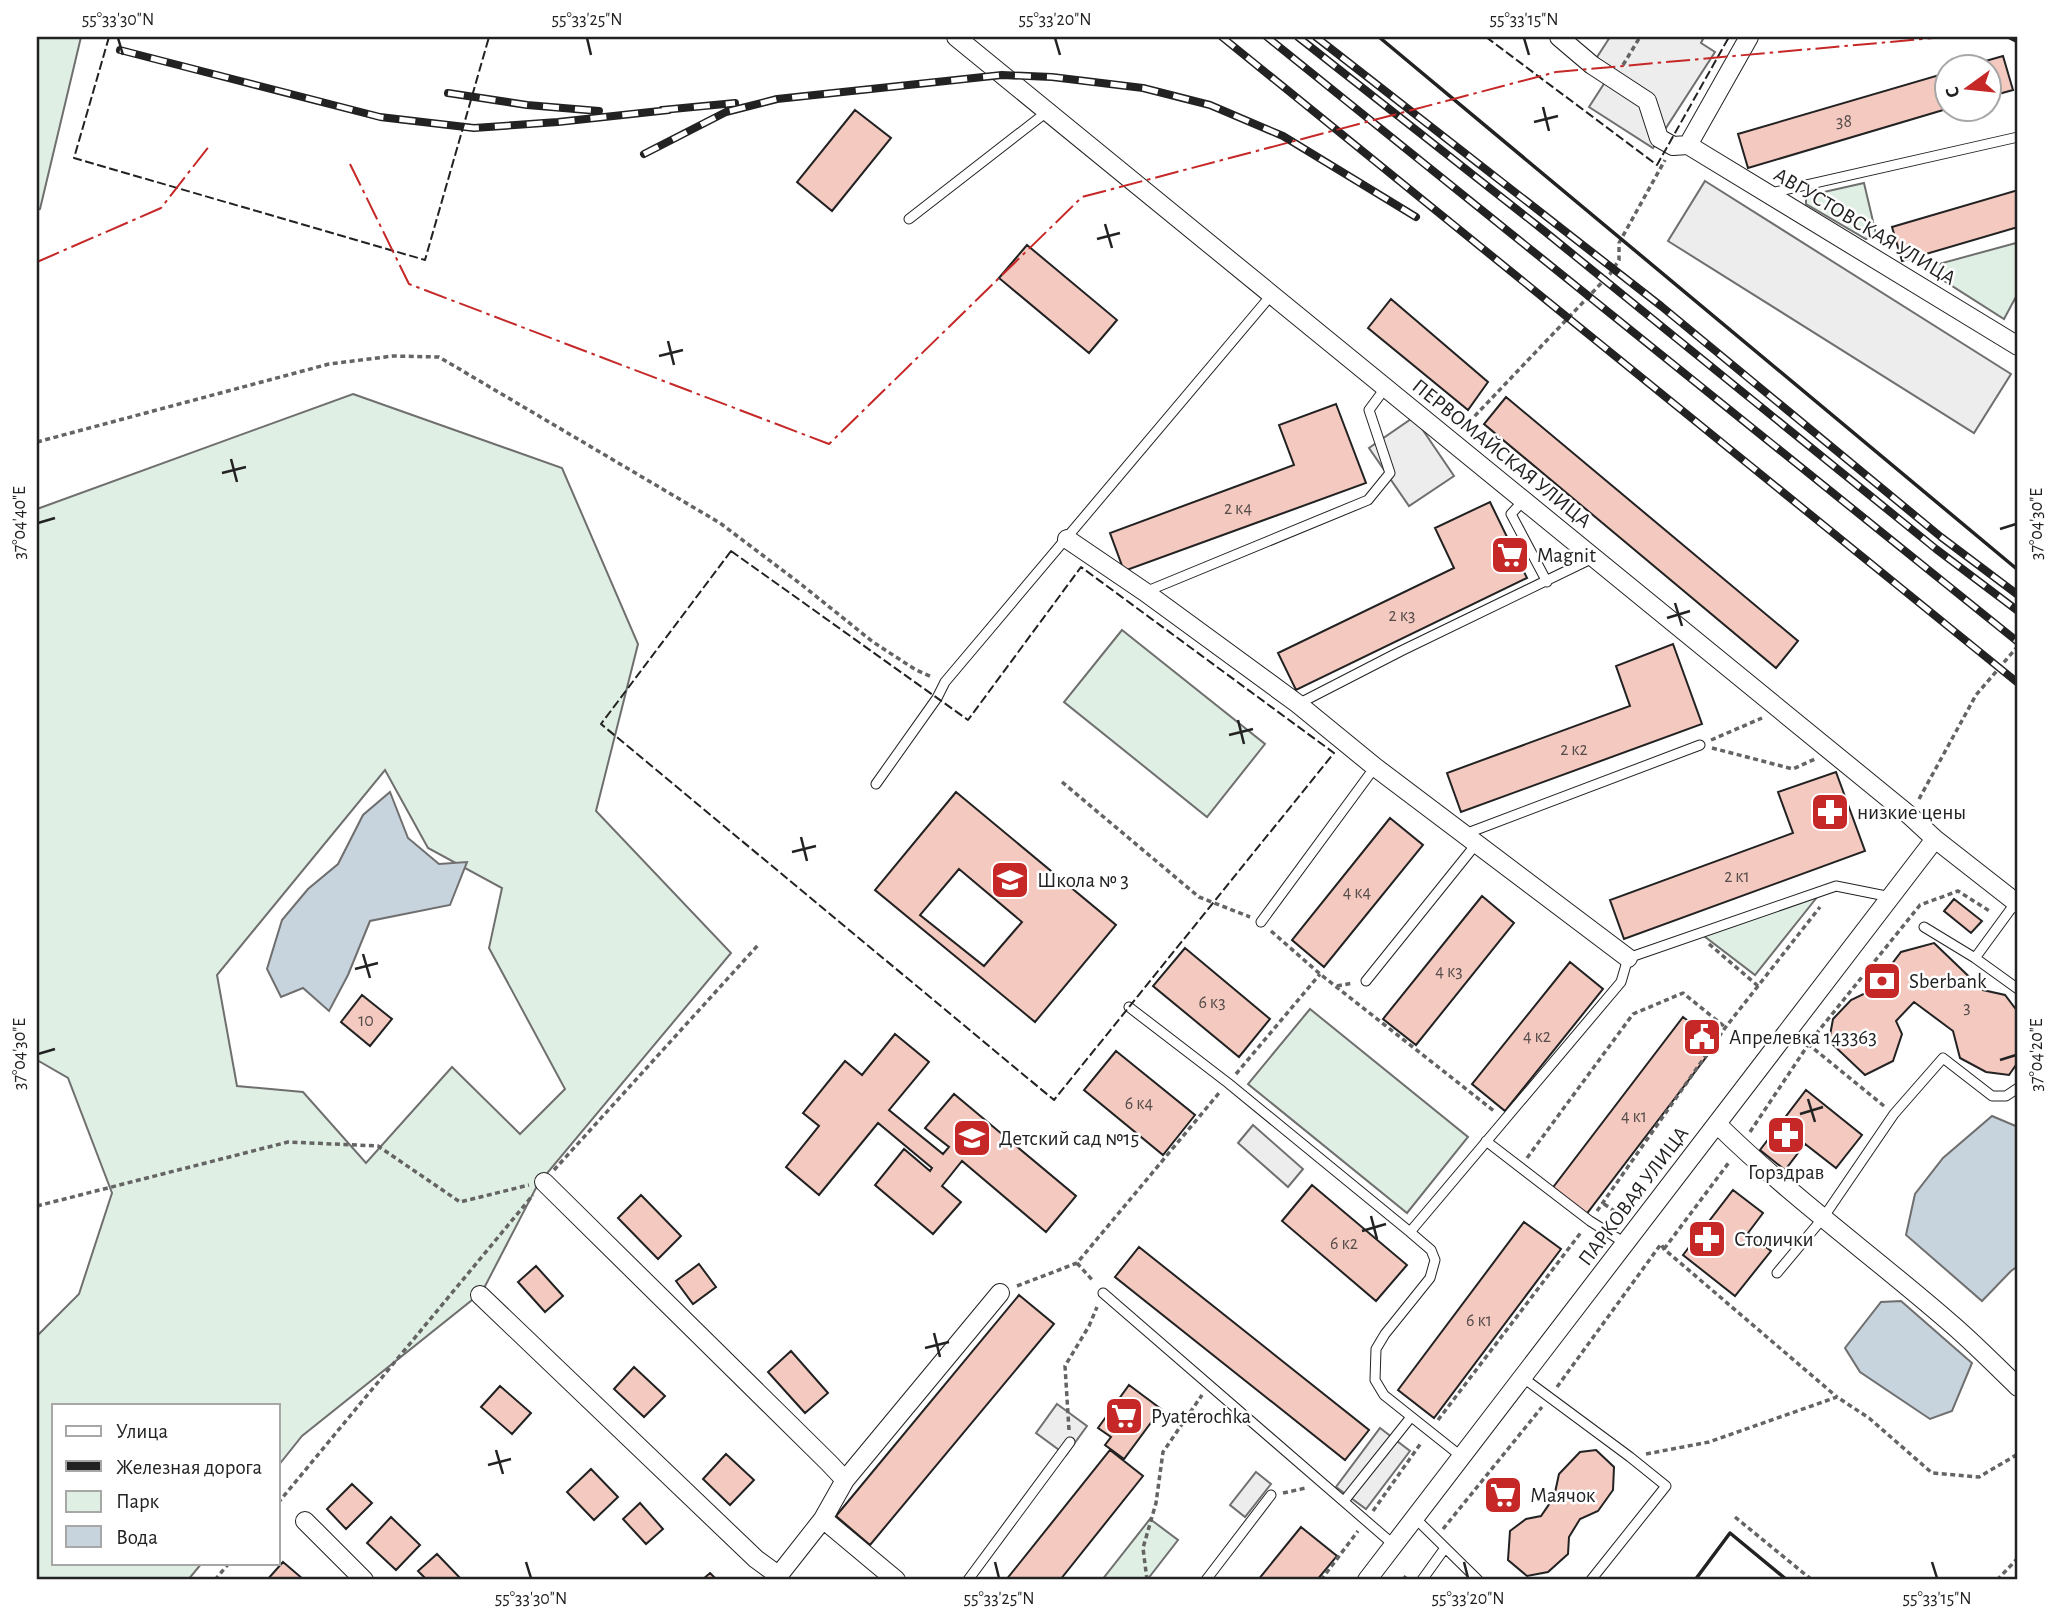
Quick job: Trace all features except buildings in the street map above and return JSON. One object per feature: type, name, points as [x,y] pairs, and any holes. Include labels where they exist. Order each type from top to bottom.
[{"type":"street","name":"ПЕРВОМАЙСКАЯ УЛИЦА","points":[[956,37],[1273,293],[1935,839],[2017,903]]},
{"type":"street","points":[[1559,37],[1647,101],[1659,138],[1681,146],[1749,37]]},
{"type":"street","name":"АВГУСТОВСКАЯ УЛИЦА","points":[[1681,146],[1769,194],[2018,346]]},
{"type":"street","points":[[1067,539],[1145,592],[1298,704],[1375,767],[1628,958]]},
{"type":"street","name":"ПАРКОВАЯ УЛИЦА","points":[[1367,1580],[1935,839]]},
{"type":"street","points":[[1717,1124],[1823,1218],[1950,1322],[2018,1387]]},
{"type":"street","points":[[544,1182],[845,1480]]},
{"type":"street","points":[[480,1295],[776,1578],[823,1519],[845,1480],[1000,1293]]},
{"type":"street","points":[[823,1519],[896,1580]]},
{"type":"street","points":[[306,1521],[364,1580]]},
{"type":"lane","points":[[909,219],[1048,111]]},
{"type":"lane","points":[[1769,194],[2018,137]]},
{"type":"lane","points":[[876,784],[937,698],[945,682],[1273,293]]},
{"type":"lane","points":[[1145,592],[1368,500],[1390,473],[1369,410],[1386,387]]},
{"type":"lane","points":[[1524,500],[1511,514],[1547,582]]},
{"type":"lane","points":[[1298,704],[1593,558]]},
{"type":"lane","points":[[1366,981],[1471,839],[1700,745]]},
{"type":"lane","points":[[1261,922],[1375,767]]},
{"type":"lane","points":[[1410,1233],[1621,982],[1628,958],[1836,886],[1891,897]]},
{"type":"lane","points":[[1975,958],[2017,903]]},
{"type":"lane","points":[[1924,927],[1975,958],[2018,989]]},
{"type":"lane","points":[[1129,1007],[1228,1083],[1431,1250],[1435,1260],[1430,1278],[1376,1349],[1375,1380],[1384,1395],[1462,1457]]},
{"type":"lane","points":[[1777,1273],[1823,1218],[1894,1114],[1943,1058],[1992,1096],[2006,1096],[2018,1088]]},
{"type":"lane","points":[[1486,1141],[1590,1221],[1625,1243]]},
{"type":"lane","points":[[1103,1293],[1394,1545]]},
{"type":"lane","points":[[1522,1377],[1666,1486],[1591,1580]]},
{"type":"lane","points":[[1344,1502],[1411,1417]]},
{"type":"lane","points":[[968,1580],[1070,1441]]},
{"type":"lane","points":[[1206,1580],[1271,1496]]},
{"type":"lane","points":[[1415,1518],[1478,1580]]},
{"type":"lane","points":[[1422,1580],[1445,1548]]},
{"type":"path","points":[[1614,79],[1640,37]]},
{"type":"path","points":[[1457,445],[1470,421],[1611,274],[1619,260],[1619,243],[1681,146]]},
{"type":"path","points":[[37,442],[329,364],[393,356],[439,357],[720,523],[802,584],[873,642],[916,670],[945,682]]},
{"type":"path","points":[[1909,815],[1976,695],[2018,646]]},
{"type":"path","points":[[1700,745],[1780,710]]},
{"type":"path","points":[[1700,745],[1793,769],[1832,752]]},
{"type":"path","points":[[1062,782],[1199,897],[1261,922],[1320,974],[1506,1121]]},
{"type":"path","points":[[1321,1580],[1590,1221],[1725,1028],[1836,886]]},
{"type":"path","points":[[1894,1114],[1808,1044],[1920,905],[1958,891],[2004,920]]},
{"type":"path","points":[[1696,934],[1758,986]]},
{"type":"path","points":[[280,1501],[544,1182],[759,944]]},
{"type":"path","points":[[1000,1293],[1077,1263],[1320,974]]},
{"type":"path","points":[[1520,1168],[1633,1014],[1683,993],[1725,1028]]},
{"type":"path","points":[[37,1206],[288,1142],[378,1146],[460,1202],[544,1182]]},
{"type":"path","points":[[1436,1538],[1550,1397],[1661,1244],[1837,1396],[1869,1418],[1932,1473],[1979,1477],[2018,1454]]},
{"type":"path","points":[[1070,1441],[1065,1366],[1089,1326],[1103,1293],[1077,1263]]},
{"type":"path","points":[[1147,1580],[1143,1548],[1156,1503],[1163,1452],[1209,1385]]},
{"type":"path","points":[[1630,1457],[1709,1442],[1837,1396]]},
{"type":"path","points":[[1271,1496],[1323,1484]]},
{"type":"path","points":[[1735,1517],[1812,1580]]},
{"type":"path","points":[[1997,1580],[2018,1559]]},
{"type":"path","points":[[215,1580],[228,1564]]},
{"type":"path","points":[[1403,1580],[1411,1570]]},
{"type":"green space","points":[[37,37],[81,37],[40,209],[37,210]]},
{"type":"green space","points":[[1864,183],[1876,234],[1866,239],[1806,204],[1806,196]]},
{"type":"green space","points":[[2016,243],[2018,293],[2004,319],[1924,268]]},
{"type":"green space","points":[[353,394],[562,468],[638,644],[596,811],[731,953],[538,1184],[482,1292],[302,1436],[280,1464],[280,1404],[52,1404],[52,1564],[201,1564],[188,1580],[37,1580],[37,1336],[79,1294],[112,1193],[68,1078],[37,1060],[37,509]],"holes":[[[385,770],[428,848],[502,888],[489,948],[565,1089],[520,1134],[452,1067],[366,1163],[303,1092],[237,1086],[217,975]]]},
{"type":"green space","points":[[1122,630],[1265,744],[1207,817],[1064,702]]},
{"type":"green space","points":[[1818,896],[1755,975],[1704,936]]},
{"type":"green space","points":[[1310,1009],[1468,1137],[1407,1213],[1248,1084]]},
{"type":"green space","points":[[1150,1519],[1178,1540],[1147,1580],[1102,1580]]},
{"type":"shaded area","points":[[1610,37],[1704,37],[1701,43],[1715,52],[1653,148],[1589,107],[1607,79],[1590,68]]},
{"type":"shaded area","points":[[1705,181],[2011,374],[1974,433],[1668,241]]},
{"type":"shaded area","points":[[1414,417],[1454,476],[1409,506],[1369,448]]},
{"type":"shaded area","points":[[1253,1125],[1303,1169],[1288,1187],[1238,1143]]},
{"type":"shaded area","points":[[1057,1404],[1087,1426],[1066,1455],[1036,1433]]},
{"type":"shaded area","points":[[1380,1428],[1410,1451],[1366,1509],[1336,1487]]},
{"type":"shaded area","points":[[1256,1472],[1271,1484],[1245,1517],[1230,1505]]},
{"type":"water","points":[[390,792],[408,838],[439,864],[467,862],[450,905],[370,921],[348,975],[329,1011],[303,988],[281,997],[267,969],[282,920],[308,889],[338,864],[363,815]]},
{"type":"water","points":[[1992,1116],[2018,1127],[2018,1266],[1982,1301],[1906,1235],[1915,1194],[1943,1158]]},
{"type":"water","points":[[1901,1301],[1972,1363],[1952,1411],[1930,1419],[1860,1372],[1845,1348],[1881,1302]]},
{"type":"railway","points":[[1222,37],[2018,683]]},
{"type":"railway","points":[[1267,37],[2018,642]]},
{"type":"railway","points":[[1298,37],[1543,230],[1936,549],[2018,611]]},
{"type":"railway","points":[[1316,37],[1661,306],[1941,537],[2018,595]]},
{"type":"railway","points":[[120,50],[380,117],[474,128],[669,110]]},
{"type":"railway","points":[[644,154],[726,112],[777,99],[1002,75],[1052,77],[1143,88],[1210,105],[1283,136],[1416,217]]},
{"type":"railway","points":[[448,93],[527,105],[599,111]]},
{"type":"railway","points":[[662,110],[735,103]]},
{"type":"fence","points":[[109,37],[74,158],[425,260],[489,37]]},
{"type":"fence","points":[[1486,37],[1657,165],[1729,37]]},
{"type":"fence","points":[[731,551],[968,720],[1081,567],[1334,753],[1054,1100],[601,724],[731,551]]},
{"type":"wall","points":[[1379,37],[2018,570]]},
{"type":"wall","points":[[2008,37],[2018,42]]},
{"type":"wall","points":[[1695,1580],[1730,1533],[1787,1580]]},
{"type":"power","points":[[350,164],[409,284],[829,444],[1082,197],[1556,72],[1945,37]]},
{"type":"power","points":[[37,262],[161,208],[210,145]]},
{"type":"place","name":"Magnit","points":[[1510,555]]},
{"type":"place","name":"низкие цены","points":[[1830,812]]},
{"type":"place","name":"Школа № 3","points":[[1010,880]]},
{"type":"place","name":"Sberbank","points":[[1882,981]]},
{"type":"place","name":"Апрелевка 143363","points":[[1702,1037]]},
{"type":"place","name":"Горздрав","points":[[1786,1135]]},
{"type":"place","name":"Детский сад №15","points":[[972,1138]]},
{"type":"place","name":"Столички","points":[[1707,1239]]},
{"type":"place","name":"Pyaterochka","points":[[1124,1416]]},
{"type":"place","name":"Маячок","points":[[1503,1495]]}]
